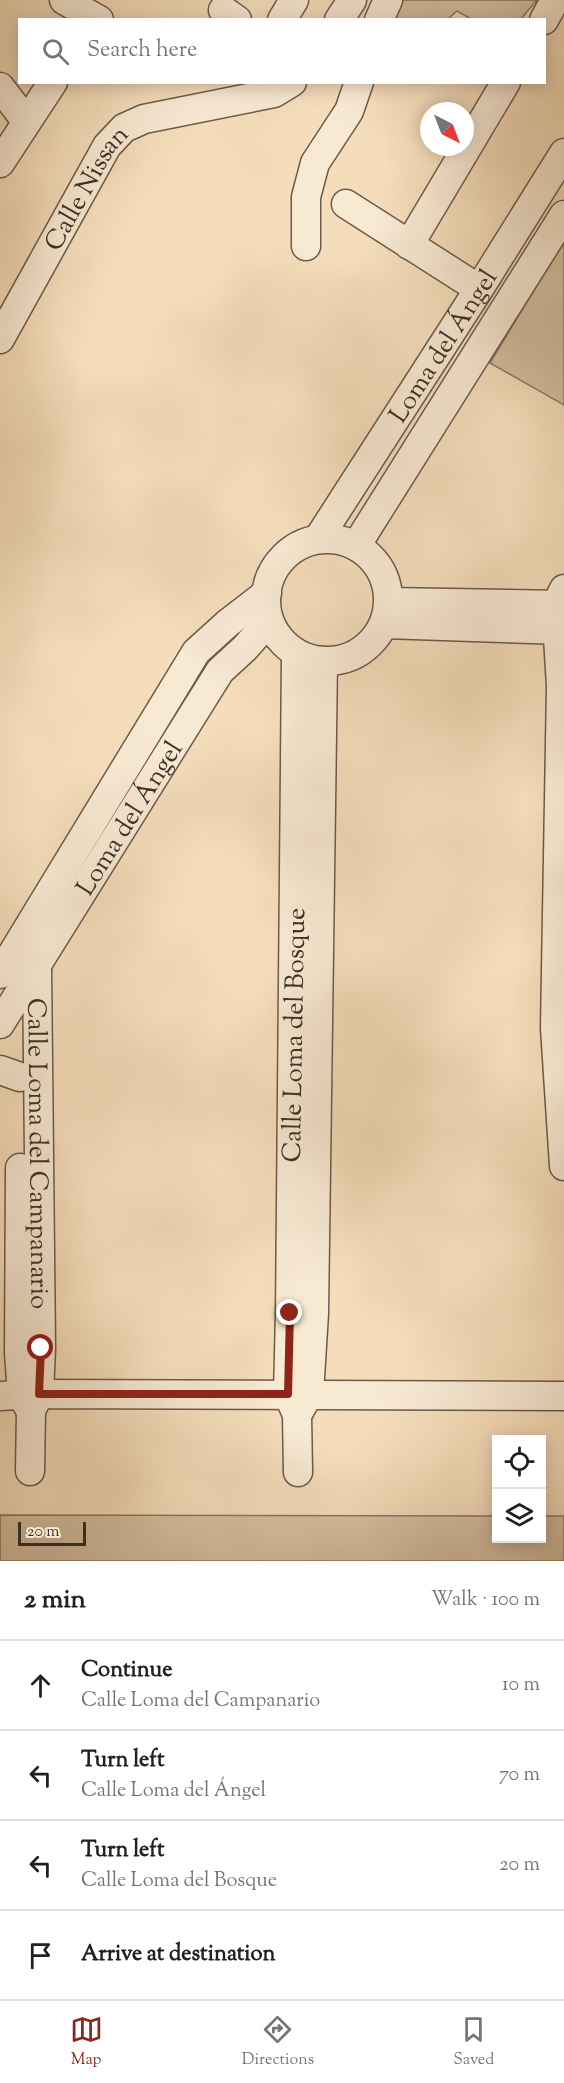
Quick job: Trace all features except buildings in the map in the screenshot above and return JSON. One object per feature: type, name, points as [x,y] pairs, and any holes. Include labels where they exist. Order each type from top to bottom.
[{"type":"street","points":[[64,0],[96,18]]},
{"type":"street","points":[[283,18],[294,0]]},
{"type":"street","points":[[340,18],[352,0]]},
{"type":"street","points":[[380,18],[388,0]]},
{"type":"street","points":[[545,18],[555,0]]},
{"type":"street","points":[[0,164],[52,84]]},
{"type":"street","name":"Calle Nissan","points":[[0,339],[107,146],[124,128],[144,119],[274,93],[288,84]]},
{"type":"street","points":[[306,246],[306,197],[315,163],[348,111],[358,84]]},
{"type":"street","points":[[409,245],[505,84]]},
{"type":"street","points":[[0,87],[26,121]]},
{"type":"street","name":"Loma del Ángel","points":[[318,539],[564,153]]},
{"type":"street","points":[[346,204],[479,289]]},
{"type":"street","name":"Loma del Ángel","points":[[356,546],[564,215]]},
{"type":"street","points":[[318,539],[338,539],[356,546],[370,556],[381,569],[387,585],[386,614],[374,639],[361,651],[346,658],[310,657],[285,645],[276,634],[268,607],[272,574],[283,558],[299,546],[318,539]]},
{"type":"street","name":"Loma del Ángel","points":[[0,1024],[18,971],[27,931],[196,652],[228,623],[268,607]]},
{"type":"street","name":"Loma del Ángel","points":[[18,971],[220,671],[245,648],[268,607]]},
{"type":"street","points":[[386,614],[561,612],[555,1028],[564,1166]]},
{"type":"street","name":"Calle Loma del Bosque","points":[[298,1472],[298,1401],[314,1313],[310,657]]},
{"type":"street","name":"Calle Loma del Campanario","points":[[18,971],[10,1073],[19,1353],[30,1471]]},
{"type":"street","name":"Calle Loma del Campanario","points":[[18,971],[41,1348],[23,1399]]},
{"type":"street","points":[[23,1399],[298,1401],[564,1396]]},
{"type":"shaded area","points":[[373,0],[537,0],[522,18],[469,18],[457,11],[449,18],[398,18]]},
{"type":"shaded area","points":[[564,241],[564,405],[490,363]]},
{"type":"shaded area","points":[[0,1515],[492,1516],[492,1543],[546,1543],[546,1516],[564,1516],[564,1561],[0,1561]]},
{"type":"route","points":[[41,1348],[39,1394],[288,1394],[290,1313]]}]
